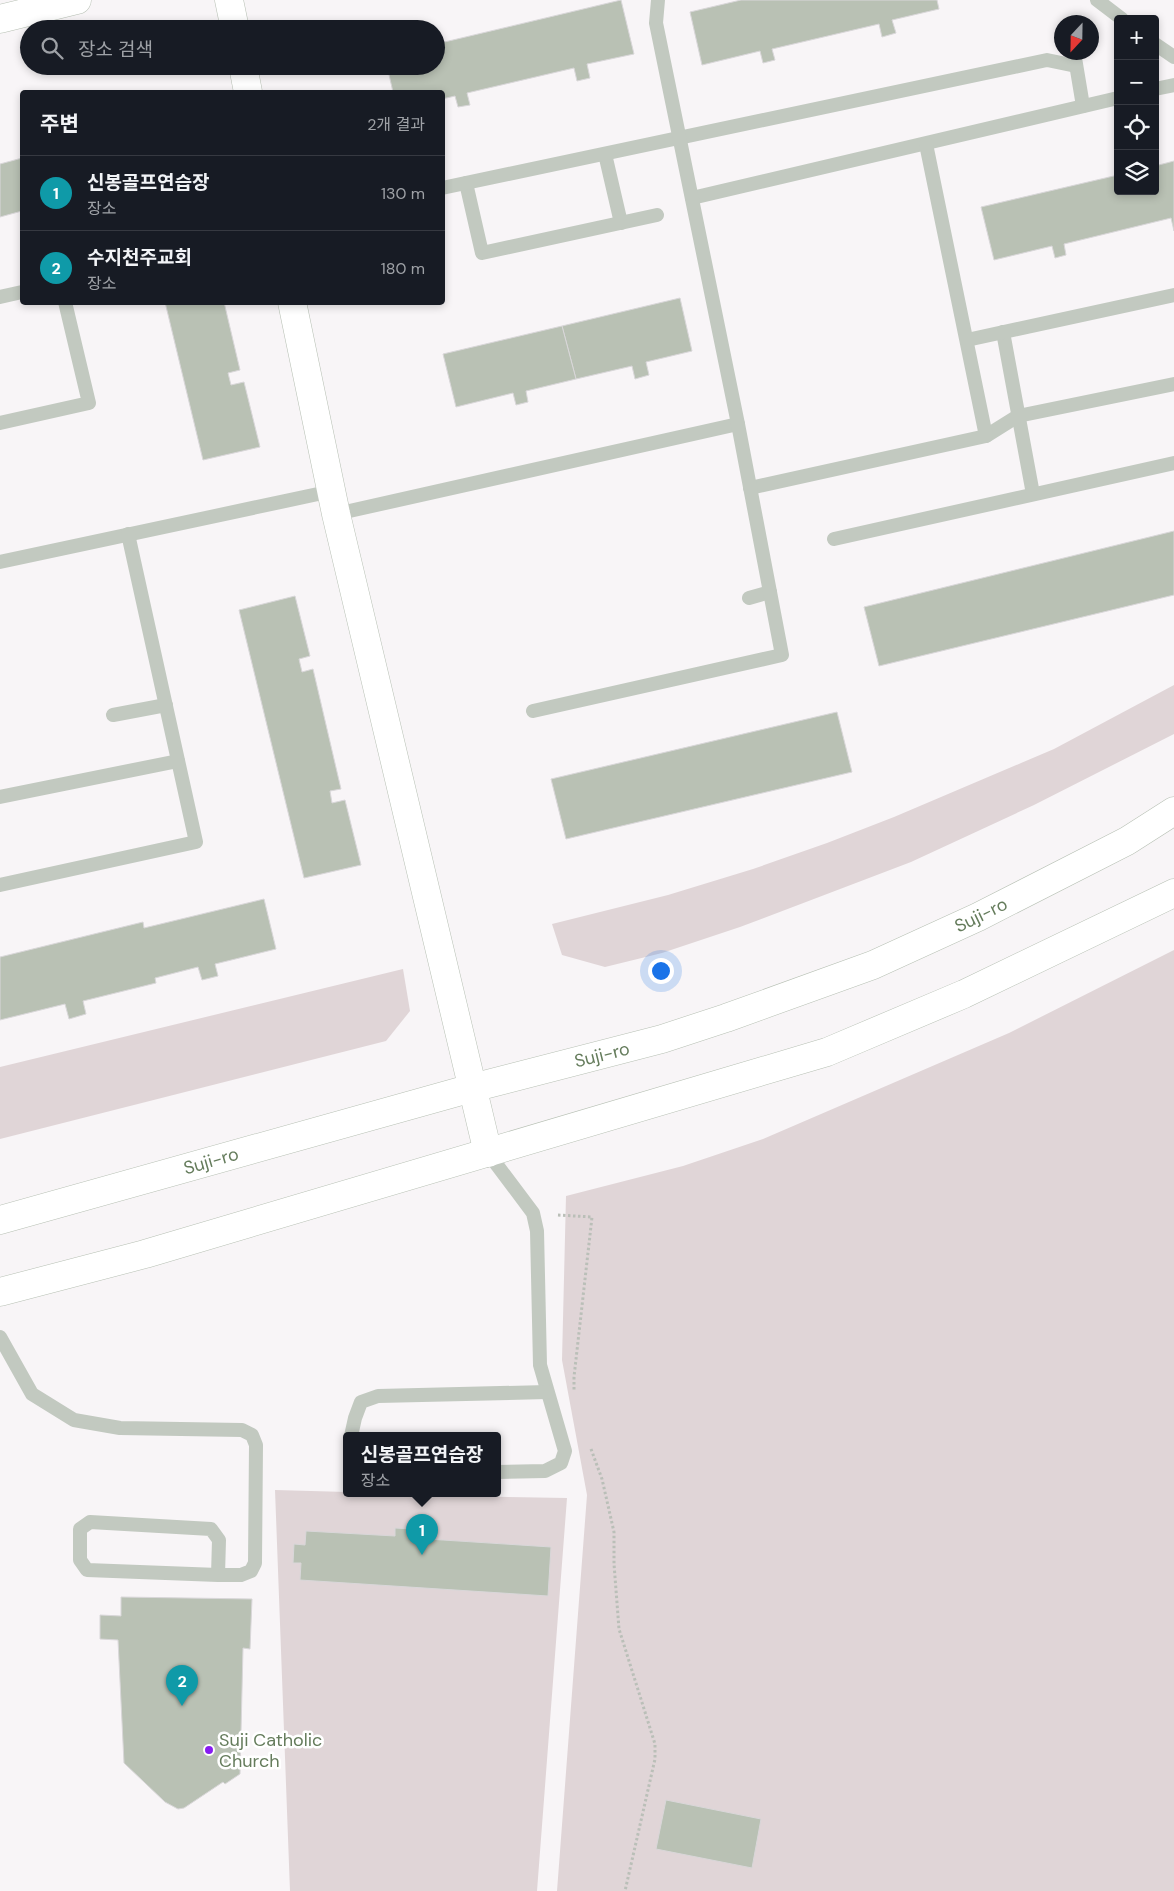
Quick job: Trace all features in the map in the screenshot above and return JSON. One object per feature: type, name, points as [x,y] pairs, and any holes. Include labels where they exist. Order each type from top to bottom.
[{"type":"main road","points":[[0,19],[77,0]]},
{"type":"main road","points":[[229,0],[233,20]]},
{"type":"main road","points":[[245,75],[248,90]]},
{"type":"main road","points":[[293,305],[334,502],[488,1154]]},
{"type":"main road","name":"Suji-ro","points":[[0,1220],[472,1088],[662,1039],[726,1018],[873,965],[978,917],[1127,841],[1174,811]]},
{"type":"main road","points":[[0,1292],[146,1254],[827,1052],[964,994],[1174,893]]},
{"type":"lane","points":[[533,710],[782,654],[738,424],[656,23],[658,0]]},
{"type":"lane","points":[[1096,0],[1117,15]]},
{"type":"lane","points":[[1159,47],[1174,58]]},
{"type":"lane","points":[[445,187],[1054,60]]},
{"type":"lane","points":[[1075,60],[1083,106]]},
{"type":"lane","points":[[1159,88],[1174,85]]},
{"type":"lane","points":[[692,198],[1114,99]]},
{"type":"lane","points":[[926,144],[986,436]]},
{"type":"lane","points":[[605,154],[621,223]]},
{"type":"lane","points":[[466,183],[482,253],[657,215]]},
{"type":"lane","points":[[0,297],[20,292]]},
{"type":"lane","points":[[967,340],[1174,297]]},
{"type":"lane","points":[[0,423],[89,403],[66,305]]},
{"type":"lane","points":[[1002,332],[1033,494]]},
{"type":"lane","points":[[750,488],[986,436],[1018,416],[1174,384]]},
{"type":"lane","points":[[0,562],[128,534],[334,502],[738,424]]},
{"type":"lane","points":[[834,539],[1174,463]]},
{"type":"lane","points":[[0,885],[196,842],[128,534]]},
{"type":"lane","points":[[749,598],[770,592]]},
{"type":"lane","points":[[113,715],[166,706]]},
{"type":"lane","points":[[0,797],[178,761]]},
{"type":"lane","points":[[488,1154],[533,1213],[537,1231],[540,1365],[565,1451],[561,1463],[546,1470],[501,1472]]},
{"type":"lane","points":[[0,1336],[32,1394],[74,1420],[120,1428],[242,1430],[252,1435],[256,1445],[255,1563],[251,1571],[241,1575],[218,1575],[87,1570],[80,1560],[80,1529],[90,1522],[211,1528],[219,1540],[218,1575]]},
{"type":"lane","points":[[352,1432],[355,1418],[362,1402],[378,1396],[547,1392]]},
{"type":"path","points":[[533,1213],[592,1217],[574,1377],[574,1392]]},
{"type":"path","points":[[588,1443],[602,1479],[614,1532],[614,1564],[619,1629],[655,1744],[655,1760],[625,1891]]},
{"type":"shaded area","points":[[1174,685],[1174,734],[1034,805],[911,862],[740,927],[662,953],[605,967],[562,955],[552,924],[668,895],[753,869],[827,843],[894,817],[1054,749]]},
{"type":"shaded area","points":[[1174,950],[1174,1891],[557,1891],[587,1495],[562,1360],[566,1196],[683,1166],[763,1139],[1009,1033]]},
{"type":"shaded area","points":[[403,969],[410,1011],[386,1041],[0,1139],[0,1067]]},
{"type":"shaded area","points":[[275,1490],[343,1492],[343,1497],[567,1498],[537,1891],[290,1891]]},
{"type":"building","points":[[621,0],[634,54],[587,64],[590,78],[577,81],[574,68],[467,93],[470,105],[458,107],[455,96],[445,98],[445,90],[393,90],[389,75],[445,75],[445,42]]},
{"type":"building","points":[[741,0],[937,0],[939,9],[892,20],[896,33],[882,37],[879,24],[772,49],[775,60],[763,63],[760,51],[702,65],[690,12]]},
{"type":"building","points":[[20,159],[20,212],[0,217],[0,164]]},
{"type":"building","points":[[1174,161],[1174,231],[1171,218],[1064,244],[1066,255],[1055,258],[1052,246],[994,260],[981,207],[1114,176],[1114,195],[1159,195],[1159,165]]},
{"type":"building","points":[[680,298],[692,351],[646,362],[649,375],[635,379],[632,366],[576,379],[562,326]]},
{"type":"building","points":[[166,305],[225,305],[240,370],[228,373],[231,385],[244,382],[260,447],[203,460]]},
{"type":"building","points":[[562,326],[576,379],[526,391],[528,402],[516,405],[513,393],[456,407],[443,354]]},
{"type":"building","points":[[1174,531],[1174,595],[879,666],[864,607]]},
{"type":"building","points":[[295,596],[310,656],[299,659],[302,672],[313,669],[341,789],[330,791],[332,803],[345,800],[361,865],[304,878],[239,610]]},
{"type":"building","points":[[837,712],[852,772],[566,839],[551,779]]},
{"type":"building","points":[[264,899],[276,949],[215,964],[218,976],[202,980],[198,967],[155,978],[156,983],[83,1001],[86,1014],[69,1019],[65,1004],[0,1020],[0,957],[143,922],[144,928]]},
{"type":"building","points":[[395,1528],[412,1529],[412,1538],[551,1547],[548,1596],[300,1580],[301,1563],[293,1563],[294,1544],[305,1545],[306,1531],[395,1536]]},
{"type":"building","points":[[121,1597],[252,1599],[250,1649],[243,1648],[240,1774],[225,1784],[223,1782],[184,1808],[178,1809],[165,1802],[124,1763],[118,1640],[100,1639],[100,1615],[121,1616]]},
{"type":"building","points":[[666,1800],[761,1819],[752,1868],[656,1849]]},
{"type":"place","name":"신봉골프연습장","points":[[422,1555]]},
{"type":"place","name":"수지천주교회","points":[[182,1706]]},
{"type":"place","name":"Suji Catholic Church","points":[[209,1750]]}]
